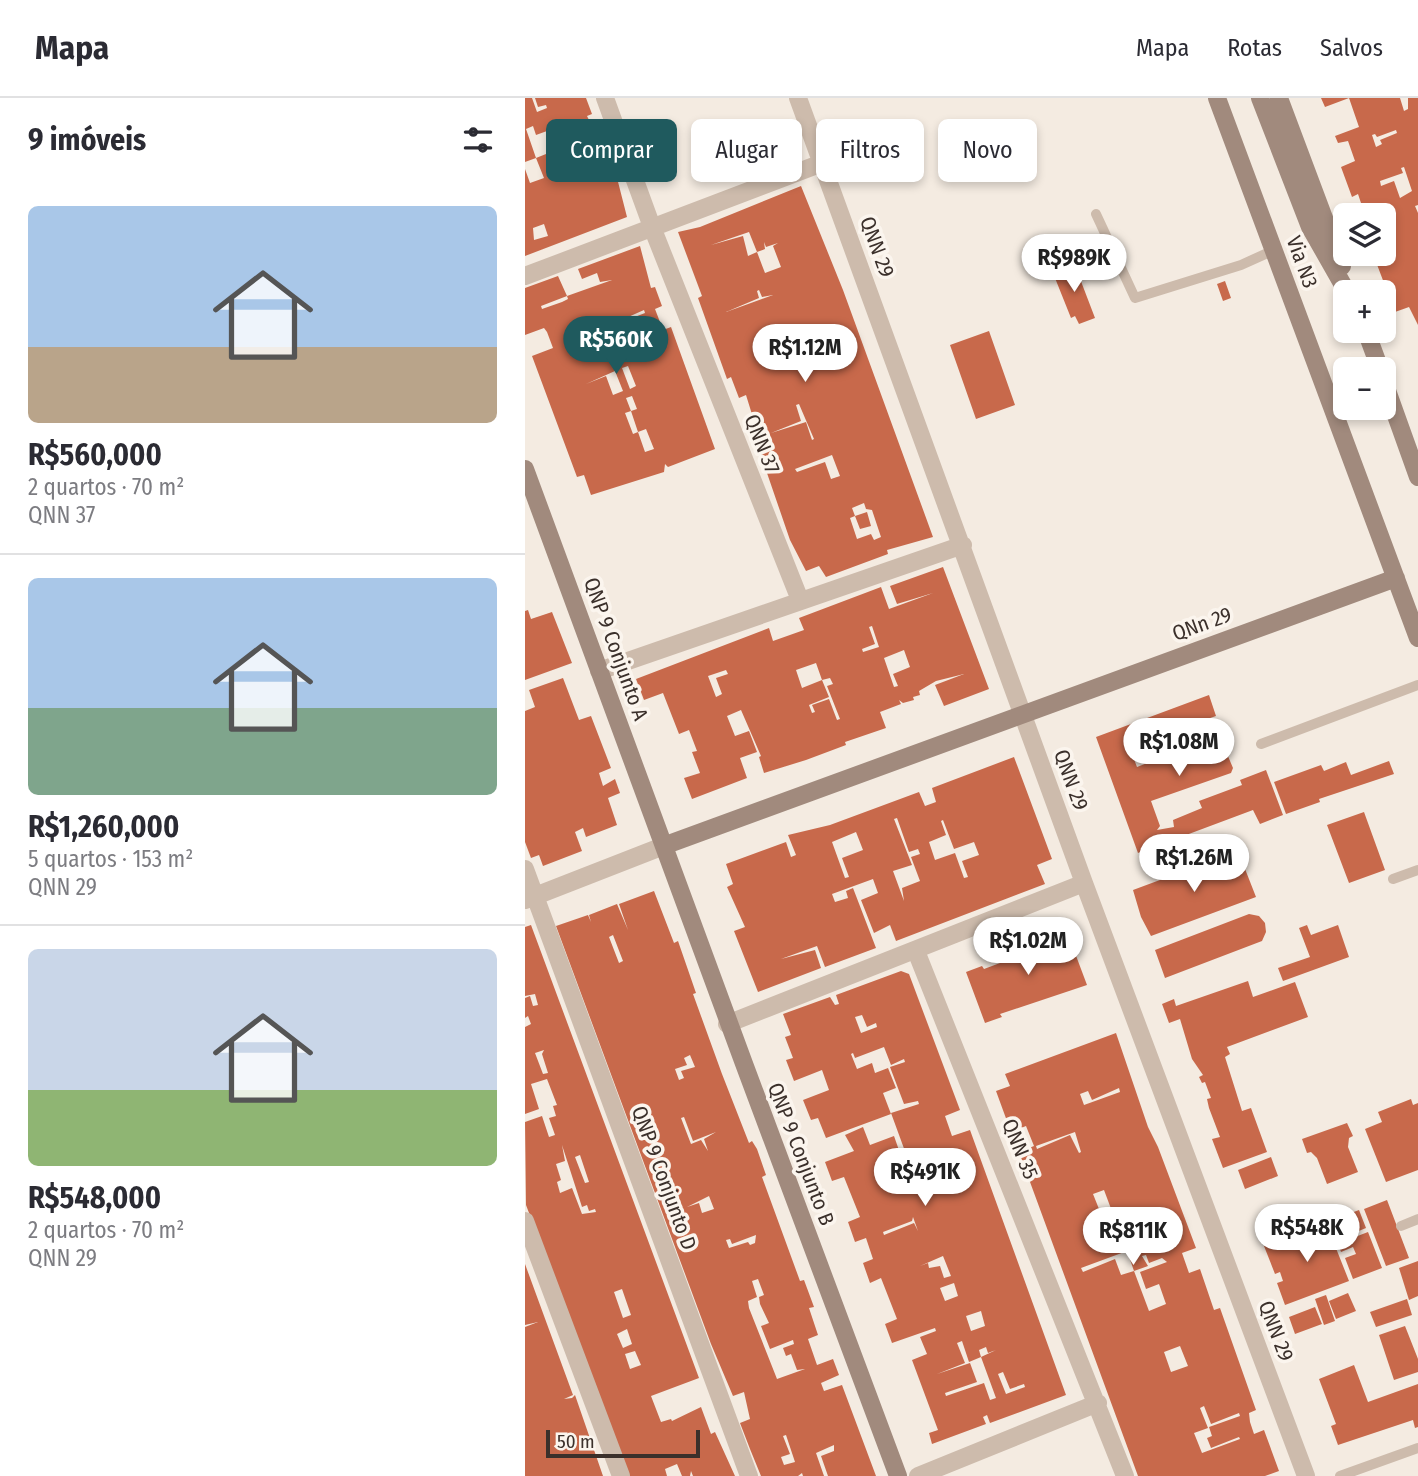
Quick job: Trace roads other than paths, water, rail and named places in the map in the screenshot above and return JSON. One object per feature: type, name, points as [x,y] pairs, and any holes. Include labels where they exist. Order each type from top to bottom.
[{"type":"street","name":"QNN 37","points":[[605,98],[652,227],[800,600]]},
{"type":"street","name":"QNN 29","points":[[797,98],[816,147]]},
{"type":"street","points":[[1260,98],[1310,227],[1343,280]]},
{"type":"street","points":[[1279,98],[1346,280]]},
{"type":"street","name":"Via N3","points":[[1223,104],[1273,250],[1418,638]]},
{"type":"street","points":[[525,276],[816,165]]},
{"type":"street","name":"QNN 29","points":[[829,182],[1084,883],[1306,1476]]},
{"type":"street","points":[[1396,416],[1418,477]]},
{"type":"street","name":"QNP 9 Conjunto A","points":[[525,469],[666,845]]},
{"type":"street","points":[[599,671],[963,545]]},
{"type":"street","name":"QNn 29","points":[[1024,714],[1397,578]]},
{"type":"street","points":[[530,898],[666,845],[1024,714]]},
{"type":"street","name":"QNP 9 Conjunto B","points":[[666,845],[727,1024],[898,1476]]},
{"type":"street","name":"QNP 9 Conjunto D","points":[[525,869],[530,898],[749,1476]]},
{"type":"street","points":[[727,1024],[1084,883]]},
{"type":"street","name":"QNN 35","points":[[916,951],[1125,1476]]},
{"type":"street","points":[[525,1221],[621,1476]]},
{"type":"street","points":[[918,1476],[1098,1403]]},
{"type":"lane","points":[[1095,214],[1135,298],[1241,265],[1273,250]]},
{"type":"lane","points":[[1261,744],[1418,685]]},
{"type":"lane","points":[[1394,879],[1418,870]]},
{"type":"lane","points":[[1401,1226],[1418,1219]]},
{"type":"lane","points":[[1340,1476],[1418,1448]]}]
